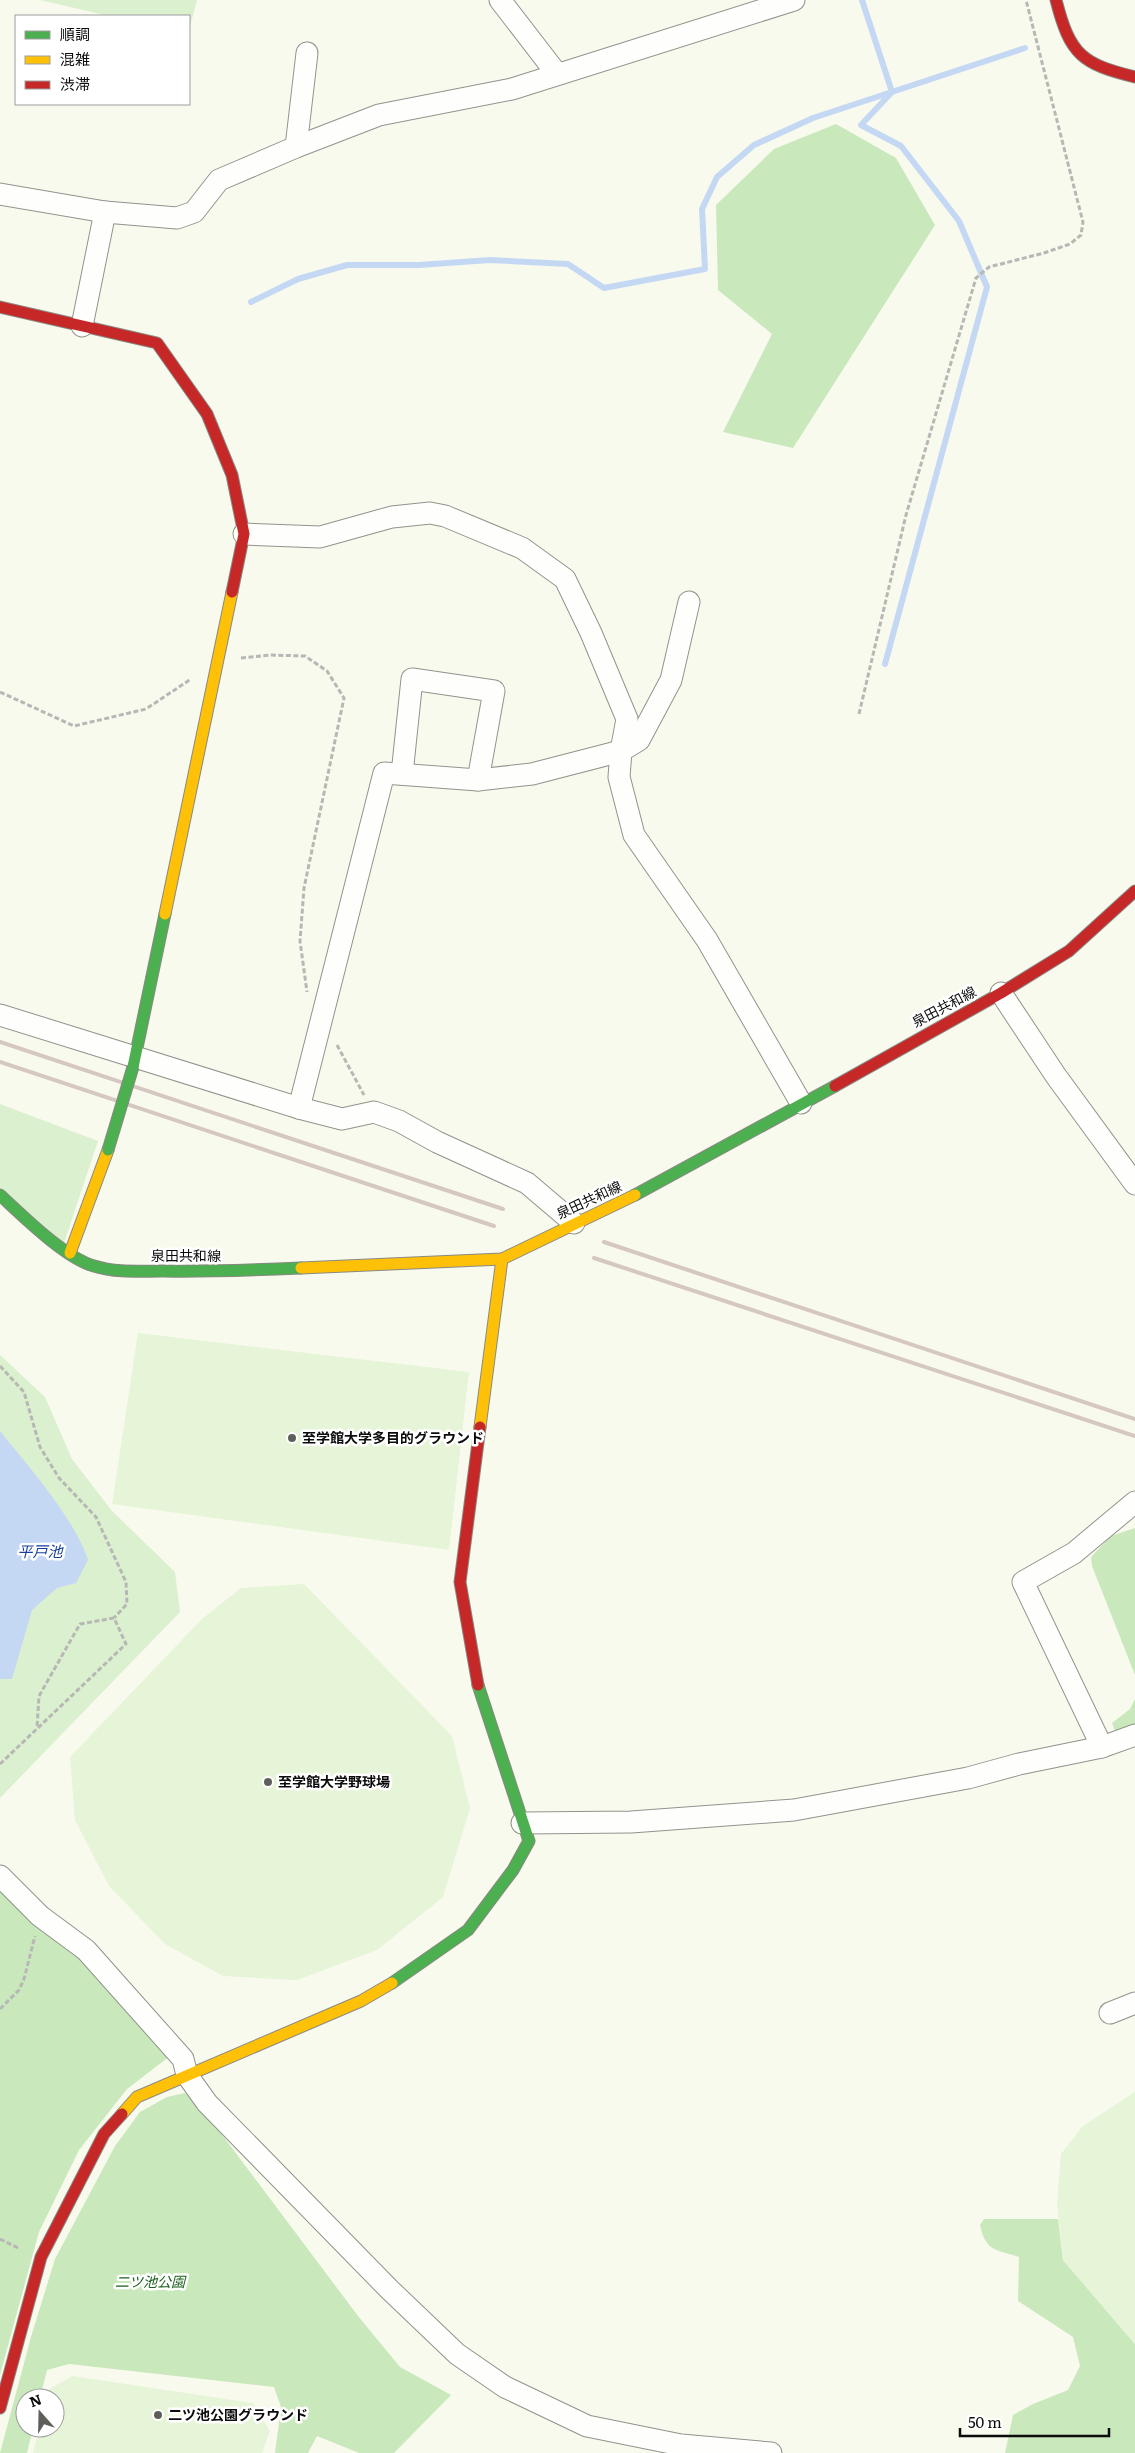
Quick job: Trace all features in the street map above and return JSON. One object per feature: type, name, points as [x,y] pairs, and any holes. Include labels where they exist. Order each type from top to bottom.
[{"type":"street","points":[[500,0],[557,74]]},
{"type":"street","points":[[0,194],[105,212],[176,218],[194,212],[219,180],[296,147],[379,115],[512,89],[794,0]]},
{"type":"street","points":[[1056,0],[1071,42],[1089,62],[1111,71],[1135,77]]},
{"type":"street","points":[[296,147],[307,53]]},
{"type":"street","points":[[82,326],[105,212]]},
{"type":"street","points":[[0,307],[157,344],[207,414],[232,475],[244,534],[135,1063],[108,1150],[70,1253]]},
{"type":"street","points":[[244,534],[320,537],[392,517],[430,513],[445,516],[522,548],[565,579],[591,633],[627,719],[621,751],[619,777],[634,835],[707,940],[800,1103]]},
{"type":"street","points":[[299,1108],[384,773],[478,780],[532,774],[621,751],[639,740],[671,680],[689,602]]},
{"type":"street","points":[[402,774],[412,679],[494,691],[478,780]]},
{"type":"street","name":"泉田共和線","points":[[0,1195],[32,1224],[70,1253],[93,1266],[122,1272],[214,1272],[502,1259],[655,1186],[800,1103],[1000,993],[1070,951],[1135,891]]},
{"type":"street","points":[[1000,993],[1051,1068],[1135,1184]]},
{"type":"street","points":[[0,1015],[135,1063],[299,1108],[342,1119],[374,1112],[399,1121],[437,1142],[527,1183],[574,1223]]},
{"type":"street","points":[[0,2408],[41,2257],[75,2187],[104,2134],[137,2097],[361,2001],[406,1975],[468,1930],[513,1870],[529,1841],[479,1688],[460,1582],[502,1259]]},
{"type":"street","points":[[1102,1747],[1023,1582],[1074,1553],[1135,1502]]},
{"type":"street","points":[[522,1823],[631,1822],[794,1810],[968,1778],[1019,1764],[1102,1747],[1135,1735]]},
{"type":"street","points":[[0,1876],[40,1916],[86,1950],[183,2059],[187,2075],[207,2103],[390,2290],[458,2354],[505,2387],[587,2426],[681,2445],[771,2453]]},
{"type":"street","points":[[1110,2013],[1135,2003]]},
{"type":"path","points":[[860,714],[906,515],[976,278],[989,267],[1044,253],[1070,244],[1081,235],[1083,222],[1026,0]]},
{"type":"path","points":[[0,692],[74,726],[146,709],[217,661],[270,655],[305,656],[327,671],[344,698],[304,888],[300,941],[306,989],[374,1112]]},
{"type":"path","points":[[0,1366],[24,1392],[40,1447],[59,1478],[96,1517],[126,1582],[127,1604],[114,1618],[80,1624],[39,1696],[37,1728]]},
{"type":"path","points":[[0,1764],[126,1644],[114,1618]]},
{"type":"path","points":[[0,2009],[18,1990],[24,1978],[40,1916]]},
{"type":"green space","points":[[40,0],[197,0],[190,26],[190,15],[105,15]]},
{"type":"green space","points":[[836,124],[896,158],[935,225],[793,448],[723,432],[772,334],[718,290],[716,205],[774,149]]},
{"type":"green space","points":[[0,1104],[98,1141],[64,1243],[0,1188]]},
{"type":"green space","name":"至学館大学多目的グラウンド","points":[[138,1333],[469,1372],[449,1550],[112,1504]]},
{"type":"green space","points":[[0,1355],[45,1397],[72,1459],[112,1511],[175,1572],[180,1612],[0,1798]]},
{"type":"green space","points":[[1135,1528],[1135,1675],[1092,1566],[1091,1557],[1111,1536]]},
{"type":"green space","name":"至学館大学野球場","points":[[304,1584],[452,1736],[470,1808],[443,1897],[377,1950],[297,1980],[223,1976],[165,1944],[109,1886],[75,1820],[70,1757],[202,1619],[241,1588]]},
{"type":"green space","points":[[1135,1699],[1135,1729],[1115,1731],[1112,1723],[1130,1709]]},
{"type":"green space","points":[[0,1884],[81,1956],[170,2056],[127,2089],[79,2150],[39,2232],[0,2375]]},
{"type":"green space","points":[[1135,2092],[1135,2344],[1063,2260],[1057,2204],[1061,2154],[1083,2126]]},
{"type":"green space","name":"二ツ池公園","points":[[185,2093],[205,2112],[358,2316],[400,2367],[451,2395],[394,2453],[359,2453],[317,2436],[308,2453],[275,2453],[281,2407],[274,2387],[69,2364],[47,2370],[42,2388],[17,2388],[55,2259],[115,2146],[140,2112],[167,2097]]},
{"type":"green space","points":[[984,2219],[1058,2219],[1063,2260],[1135,2344],[1135,2453],[1005,2453],[1013,2415],[1033,2404],[1068,2390],[1080,2366],[1073,2337],[1018,2301],[1019,2257],[989,2245],[982,2234],[980,2225]]},
{"type":"green space","name":"二ツ池公園グラウンド","points":[[72,2376],[253,2403],[270,2431],[262,2453],[33,2453],[37,2438],[65,2438],[65,2388],[51,2388]]},
{"type":"green space","points":[[15,2397],[15,2438],[31,2438],[27,2453],[0,2453]]},
{"type":"water","name":"平戸池","points":[[0,1431],[62,1510],[82,1544],[88,1560],[76,1583],[57,1588],[32,1610],[12,1679],[0,1679]]},
{"type":"waterway","points":[[862,0],[892,92],[861,125],[901,146],[959,221],[987,287],[885,664]]},
{"type":"waterway","points":[[251,302],[298,279],[347,265],[419,265],[490,260],[568,264],[604,288],[705,269],[702,209],[717,177],[754,145],[813,118],[1025,48]]},
{"type":"railway","points":[[0,1042],[503,1209]]},
{"type":"railway","points":[[0,1062],[494,1226]]},
{"type":"railway","points":[[604,1242],[1135,1419]]},
{"type":"railway","points":[[594,1258],[1135,1436]]},
{"type":"traffic: fast","points":[[133,1067],[165,914]]},
{"type":"traffic: fast","points":[[108,1150],[133,1067]]},
{"type":"traffic: fast","points":[[635,1195],[835,1086]]},
{"type":"traffic: fast","points":[[0,1195],[58,1246],[83,1262],[102,1268],[128,1271],[301,1268]]},
{"type":"traffic: fast","points":[[392,1983],[468,1930],[513,1870],[529,1841],[478,1685]]},
{"type":"traffic: slow","points":[[165,914],[232,592]]},
{"type":"traffic: slow","points":[[70,1253],[108,1150]]},
{"type":"traffic: slow","points":[[301,1268],[502,1259],[635,1195]]},
{"type":"traffic: slow","points":[[480,1427],[502,1259]]},
{"type":"traffic: slow","points":[[122,2114],[137,2097],[361,2001],[392,1983]]},
{"type":"traffic: jam","points":[[1056,0],[1067,33],[1073,45],[1081,54],[1102,67],[1135,77]]},
{"type":"traffic: jam","points":[[0,307],[157,343],[207,414],[232,475],[244,534],[232,592]]},
{"type":"traffic: jam","points":[[835,1086],[1001,993],[1069,951],[1135,891]]},
{"type":"traffic: jam","points":[[478,1685],[460,1582],[480,1427]]},
{"type":"traffic: jam","points":[[0,2408],[41,2257],[104,2134],[122,2114]]},
{"type":"place","name":"至学館大学多目的グラウンド","points":[[292,1438]]},
{"type":"place","name":"至学館大学野球場","points":[[268,1782]]},
{"type":"place","name":"二ツ池公園グラウンド","points":[[158,2415]]}]
